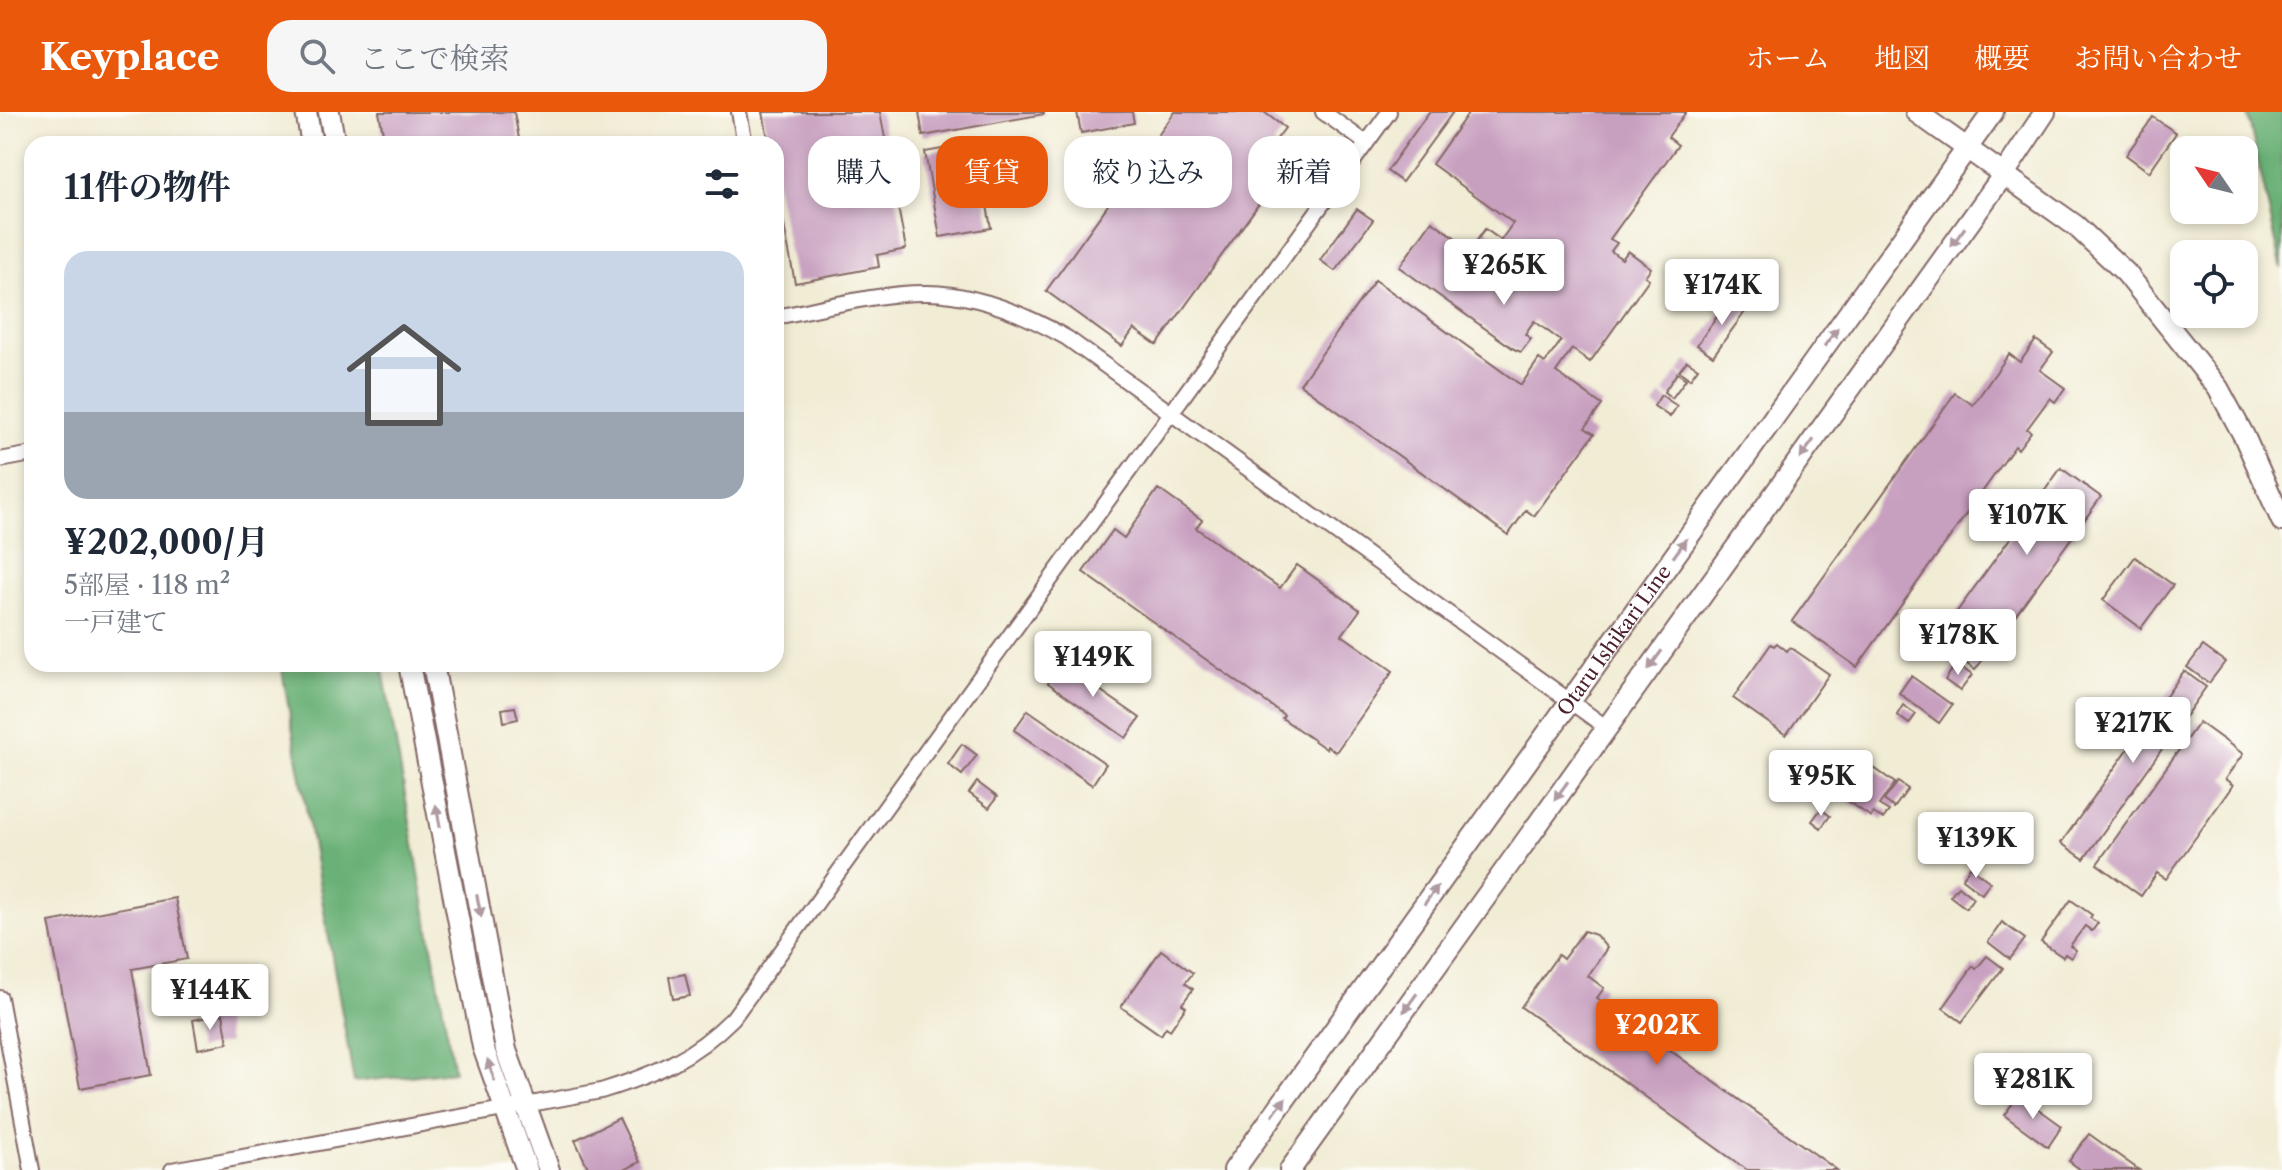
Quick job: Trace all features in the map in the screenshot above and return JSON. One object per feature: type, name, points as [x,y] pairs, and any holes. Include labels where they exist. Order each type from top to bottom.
[{"type":"main road","points":[[306,112],[310,136]]},
{"type":"main road","points":[[329,112],[334,136]]},
{"type":"main road","points":[[1916,112],[2076,226],[2126,273],[2218,388],[2244,436],[2282,521]]},
{"type":"main road","name":"Otaru Ishikari Line","points":[[1234,1170],[1993,112]]},
{"type":"main road","points":[[1290,1170],[2004,174],[2045,112]]},
{"type":"main road","points":[[411,672],[483,1047],[527,1170]]},
{"type":"main road","points":[[435,672],[506,1050],[549,1170]]},
{"type":"street","points":[[739,112],[744,136]]},
{"type":"street","points":[[1323,112],[1366,143]]},
{"type":"street","points":[[172,1170],[524,1103],[564,1099],[648,1076],[683,1059],[711,1040],[733,1018],[1389,112]]},
{"type":"street","points":[[784,312],[927,293],[1004,308],[1036,320],[1067,338],[1607,728]]},
{"type":"street","points":[[0,460],[24,456]]},
{"type":"street","points":[[0,998],[32,1170]]},
{"type":"green space","points":[[2247,112],[2282,112],[2282,269],[2258,161],[2258,136],[2252,136]]},
{"type":"green space","points":[[282,672],[383,672],[454,1071],[354,1082]]},
{"type":"building","points":[[379,112],[514,112],[518,136],[384,136]]},
{"type":"building","points":[[763,112],[880,112],[885,136],[808,136],[808,208],[898,208],[906,249],[877,255],[879,267],[795,283],[784,225],[784,136],[768,136]]},
{"type":"building","points":[[919,112],[1044,112],[1044,114],[923,136]]},
{"type":"building","points":[[1077,112],[1132,112],[1134,123],[1081,133]]},
{"type":"building","points":[[1175,112],[1264,112],[1285,128],[1279,136],[1248,136],[1248,208],[1256,208],[1157,345],[1134,329],[1122,346],[1046,291],[1106,208],[1232,208],[1232,136],[1158,136]]},
{"type":"building","points":[[1429,112],[1453,112],[1402,182],[1387,171]]},
{"type":"building","points":[[1469,112],[1686,112],[1668,137],[1678,145],[1610,239],[1617,243],[1611,251],[1622,259],[1628,251],[1651,268],[1645,276],[1649,279],[1590,362],[1572,349],[1556,372],[1602,405],[1585,428],[1594,434],[1534,516],[1526,510],[1508,535],[1300,384],[1375,280],[1521,385],[1539,359],[1545,363],[1561,341],[1534,321],[1525,334],[1531,339],[1521,352],[1514,349],[1399,267],[1432,221],[1471,249],[1485,229],[1501,240],[1513,223],[1432,164]]},
{"type":"building","points":[[2153,117],[2176,133],[2170,136],[2170,142],[2149,172],[2126,155]]},
{"type":"building","points":[[936,150],[936,208],[987,208],[991,228],[940,237],[925,152]]},
{"type":"building","points":[[1357,209],[1373,220],[1335,271],[1320,260]]},
{"type":"building","points":[[1731,297],[1747,309],[1713,356],[1697,345]]},
{"type":"building","points":[[2036,340],[2053,352],[2040,370],[2065,388],[2055,402],[2050,398],[2027,429],[2031,432],[2018,449],[2015,446],[1857,667],[1792,621],[1955,393],[1973,405],[2009,354],[2020,362]]},
{"type":"building","points":[[1687,361],[1698,368],[1690,379],[1679,371]]},
{"type":"building","points":[[1677,373],[1686,379],[1672,398],[1664,392]]},
{"type":"building","points":[[1661,395],[1677,406],[1670,417],[1654,406]]},
{"type":"building","points":[[2061,468],[2101,497],[1993,646],[1953,617]]},
{"type":"building","points":[[1158,489],[1202,520],[1196,528],[1280,588],[1297,565],[1360,610],[1342,635],[1393,671],[1336,752],[1327,746],[1326,749],[1282,718],[1284,715],[1083,572],[1113,530],[1124,538]]},
{"type":"building","points":[[2135,557],[2173,585],[2141,628],[2103,600]]},
{"type":"building","points":[[1958,635],[1986,655],[1975,670],[1948,649]]},
{"type":"building","points":[[1777,643],[1787,651],[1790,647],[1829,674],[1786,735],[1733,698],[1771,644],[1774,646]]},
{"type":"building","points":[[2203,646],[2225,662],[2209,683],[2187,667]]},
{"type":"building","points":[[1065,658],[1081,669],[1077,674],[1140,718],[1126,738],[1048,683]]},
{"type":"building","points":[[1956,664],[1972,675],[1960,691],[1945,680]]},
{"type":"building","points":[[2184,671],[2206,687],[2084,859],[2061,843]]},
{"type":"building","points":[[1911,676],[1952,705],[1939,723],[1899,693]]},
{"type":"building","points":[[1903,705],[1916,714],[1909,724],[1897,715]]},
{"type":"building","points":[[515,707],[518,719],[504,722],[502,709]]},
{"type":"building","points":[[1028,710],[1106,764],[1092,785],[1014,730]]},
{"type":"building","points":[[2199,722],[2243,754],[2225,779],[2233,785],[2166,879],[2157,873],[2141,896],[2097,864]]},
{"type":"building","points":[[962,744],[977,755],[962,775],[948,764]]},
{"type":"building","points":[[1856,755],[1895,783],[1879,805],[1889,811],[1883,819],[1873,813],[1871,817],[1831,789]]},
{"type":"building","points":[[977,782],[997,797],[989,808],[969,793]]},
{"type":"building","points":[[1898,782],[1908,789],[1894,808],[1884,800]]},
{"type":"building","points":[[1821,809],[1830,816],[1821,828],[1812,821]]},
{"type":"building","points":[[1970,867],[1990,882],[1982,894],[1962,879]]},
{"type":"building","points":[[1958,886],[1973,898],[1966,908],[1950,896]]},
{"type":"building","points":[[175,898],[187,959],[132,969],[151,1075],[80,1088],[49,922]]},
{"type":"building","points":[[2071,900],[2098,923],[2092,931],[2085,926],[2070,946],[2076,950],[2071,958],[2065,954],[2063,957],[2041,942]]},
{"type":"building","points":[[2002,922],[2025,939],[2010,959],[1988,942]]},
{"type":"building","points":[[1584,931],[1596,935],[1607,948],[1588,976],[1604,988],[1597,998],[1837,1170],[1747,1170],[1521,1007],[1558,955],[1563,959]]},
{"type":"building","points":[[1161,950],[1193,973],[1185,983],[1193,989],[1182,1004],[1186,1007],[1170,1030],[1166,1027],[1161,1035],[1121,1007]]},
{"type":"building","points":[[1987,956],[2003,968],[1962,1022],[1943,1008],[1973,966],[1976,969]]},
{"type":"building","points":[[685,974],[690,996],[673,999],[669,977]]},
{"type":"building","points":[[223,1014],[228,1043],[198,1049],[193,1020]]},
{"type":"building","points":[[2019,1095],[2062,1126],[2048,1147],[2004,1115]]},
{"type":"building","points":[[619,1118],[640,1162],[624,1170],[589,1170],[575,1140]]},
{"type":"building","points":[[2089,1134],[2139,1170],[2081,1170],[2069,1161]]}]
